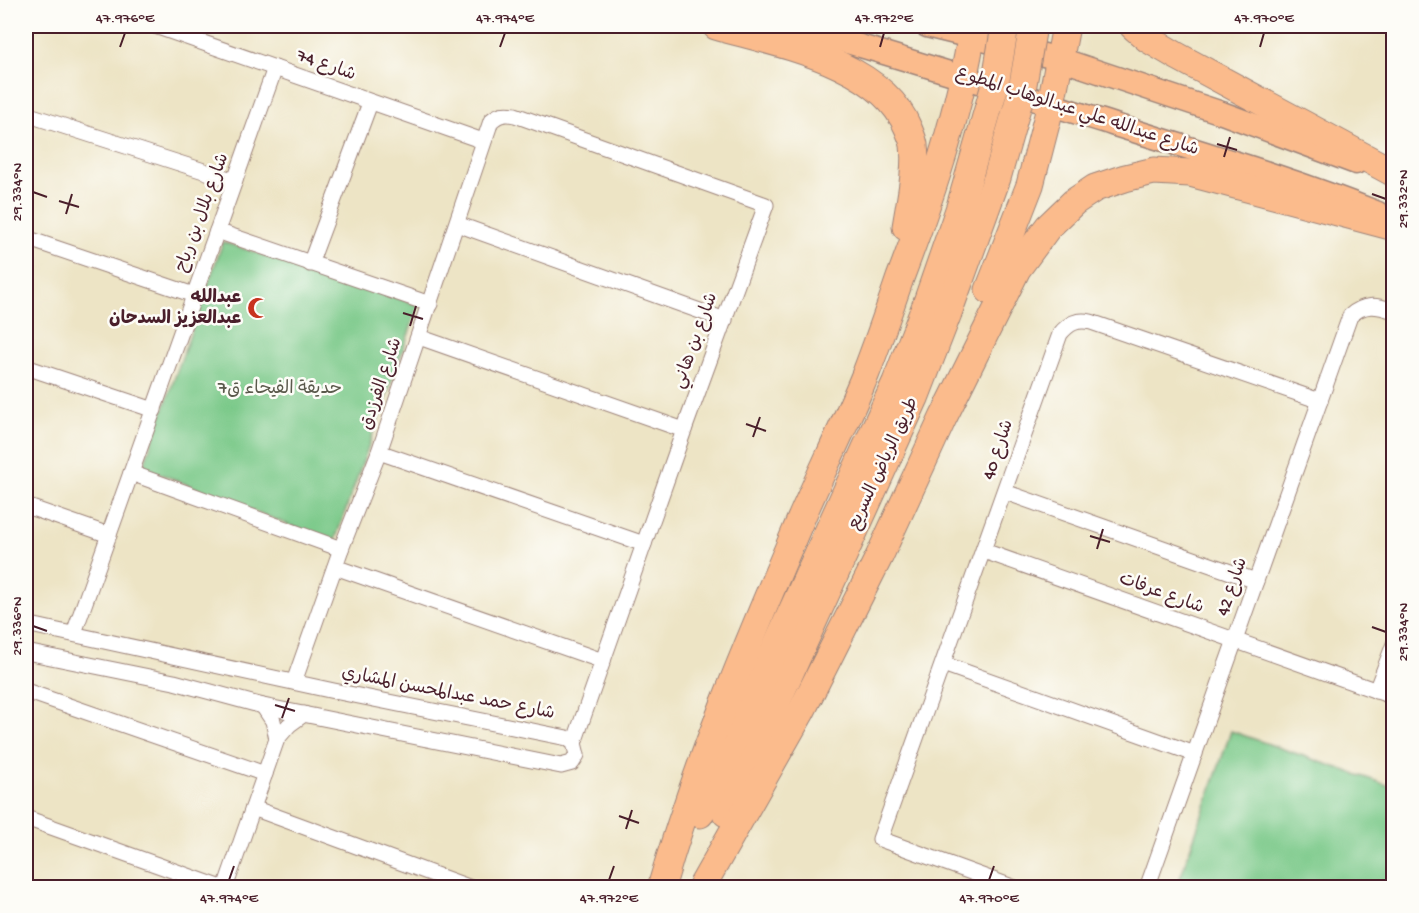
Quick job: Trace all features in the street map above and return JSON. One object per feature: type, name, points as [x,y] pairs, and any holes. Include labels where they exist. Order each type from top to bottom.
[{"type":"highway","points":[[716,26],[820,57],[852,70],[878,87],[903,115],[914,143],[914,176],[899,283]]},
{"type":"highway","name":"طريق الرياض السريع","points":[[693,888],[915,398],[960,207],[995,85],[1005,26]]},
{"type":"highway","name":"طريق الرياض السريع","points":[[666,888],[896,382],[937,309],[1000,167],[1022,90],[1033,26]]},
{"type":"highway","points":[[943,418],[964,349],[1006,250],[1030,184],[1051,104],[1066,26]]},
{"type":"highway","points":[[1133,26],[1148,39],[1177,56],[1394,176]]},
{"type":"highway","points":[[661,888],[677,832],[728,691],[796,530],[866,374],[942,158],[964,76],[972,31]]},
{"type":"highway","points":[[942,158],[954,144],[970,136],[988,134],[1005,139],[1019,151],[1028,166],[1030,184]]},
{"type":"highway","points":[[701,888],[802,710],[1017,269],[1048,227],[1074,202],[1095,188],[1154,171],[1190,173],[1394,227]]},
{"type":"main road","name":"شارع عبدالله علي عبدالوهاب المطوع","points":[[791,26],[964,76],[1342,198],[1394,219]]},
{"type":"main road","points":[[927,26],[972,31],[1060,59],[1222,113],[1394,176]]},
{"type":"street","name":"شارع 74","points":[[155,26],[483,141]]},
{"type":"street","name":"شارع بلال بن رباح","points":[[74,633],[275,68]]},
{"type":"street","points":[[310,264],[370,103]]},
{"type":"street","name":"شارع الفرزدق","points":[[294,682],[341,549],[379,453],[483,141],[491,121],[498,115],[506,113],[514,115]]},
{"type":"street","points":[[26,114],[235,181]]},
{"type":"street","name":"شارع بن هاني","points":[[514,115],[766,205],[574,743]]},
{"type":"street","points":[[457,224],[725,320]]},
{"type":"street","points":[[217,231],[430,304]]},
{"type":"street","points":[[26,238],[194,295]]},
{"type":"street","name":"شارع 42","points":[[1147,888],[1350,316],[1364,306],[1375,306],[1394,311]]},
{"type":"street","name":"شارع 40","points":[[1015,888],[880,839],[1060,334],[1066,326],[1074,322],[1082,320],[1091,322],[1320,401]]},
{"type":"street","points":[[419,337],[684,430]]},
{"type":"street","points":[[26,367],[154,410]]},
{"type":"street","points":[[379,453],[644,544]]},
{"type":"street","points":[[131,473],[341,549]]},
{"type":"street","points":[[1005,492],[1256,581]]},
{"type":"street","points":[[26,506],[109,535]]},
{"type":"street","name":"شارع عرفات","points":[[984,551],[1394,697]]},
{"type":"street","points":[[335,567],[603,661]]},
{"type":"street","name":"شارع حمد عبدالمحسن المشاري","points":[[26,624],[567,738],[574,743]]},
{"type":"street","points":[[1376,691],[1394,644]]},
{"type":"street","points":[[133,673],[144,668],[146,662],[146,656],[137,648]]},
{"type":"street","points":[[26,652],[174,682],[263,706],[561,766],[567,766],[575,759],[577,749],[574,743]]},
{"type":"street","points":[[174,682],[169,679],[165,668],[167,663],[177,657]]},
{"type":"street","points":[[943,664],[1195,754]]},
{"type":"street","points":[[26,691],[265,774]]},
{"type":"street","points":[[263,706],[273,721],[277,739]]},
{"type":"street","points":[[26,818],[224,888],[277,739],[289,724],[304,714]]},
{"type":"street","points":[[253,808],[471,888]]},
{"type":"green space","name":"حديقة الفيحاء ق7","points":[[223,242],[419,305],[334,543],[143,467]]},
{"type":"green space","points":[[1231,731],[1393,787],[1393,887],[1177,887]]},
{"type":"place","name":"عبدالله عبدالعزيز السدحان","points":[[258,308]]}]
